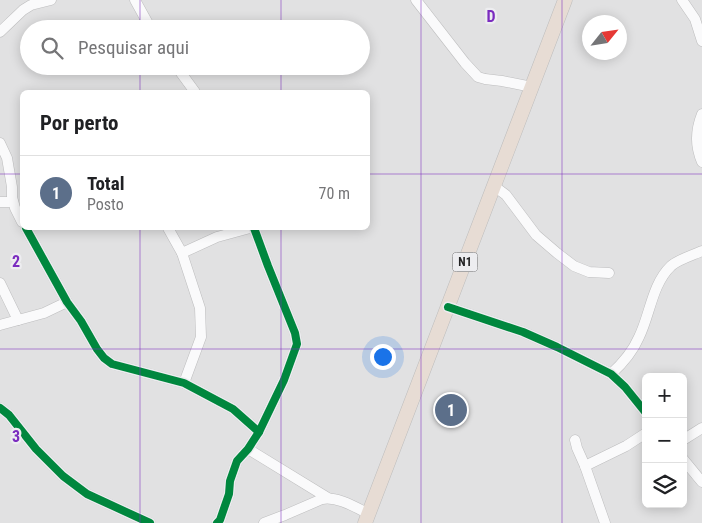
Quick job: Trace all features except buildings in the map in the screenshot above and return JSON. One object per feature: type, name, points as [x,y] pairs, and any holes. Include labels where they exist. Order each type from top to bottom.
[{"type":"highway","name":"N1","points":[[367,518],[565,0]]},
{"type":"street","points":[[0,32],[23,10],[31,5],[51,0]]},
{"type":"street","points":[[135,0],[146,20]]},
{"type":"street","points":[[416,0],[478,77],[532,87]]},
{"type":"street","points":[[682,0],[695,19],[702,41]]},
{"type":"street","points":[[183,75],[194,90]]},
{"type":"street","points":[[702,114],[697,131],[699,155],[702,162]]},
{"type":"street","points":[[0,143],[7,158],[13,202],[20,218]]},
{"type":"street","points":[[494,186],[506,195],[536,235],[557,253],[574,266],[589,272],[609,274]]},
{"type":"street","points":[[0,202],[13,202]]},
{"type":"street","points":[[27,230],[67,302],[104,358],[112,364],[184,383],[233,409],[259,432]]},
{"type":"street","points":[[169,230],[182,253],[200,308],[201,336],[184,383]]},
{"type":"street","points":[[182,253],[217,237],[243,230]]},
{"type":"street","points":[[220,522],[230,494],[230,481],[237,461],[248,450],[259,432],[284,380],[297,344],[295,333],[255,230]]},
{"type":"street","points":[[611,374],[623,363],[639,339],[658,284],[665,272],[672,265],[702,251]]},
{"type":"street","points":[[0,283],[18,320]]},
{"type":"street","points":[[0,325],[44,313],[67,302]]},
{"type":"street","points":[[448,307],[522,332],[611,374],[625,387],[642,408]]},
{"type":"street","points":[[0,408],[9,415],[36,449],[63,476],[87,494],[150,523]]},
{"type":"street","points":[[687,437],[702,428]]},
{"type":"street","points":[[585,466],[626,446],[642,435]]},
{"type":"street","points":[[576,440],[577,448],[605,523]]},
{"type":"street","points":[[248,450],[328,498],[341,501],[367,518]]},
{"type":"street","points":[[687,463],[702,482]]},
{"type":"street","points":[[264,523],[328,498]]},
{"type":"cycle path","points":[[27,230],[67,302],[104,358],[112,364],[184,383],[233,409],[259,432]]},
{"type":"cycle path","points":[[217,523],[220,520],[229,494],[230,481],[237,461],[248,449],[259,432],[284,380],[297,344],[295,333],[255,230]]},
{"type":"cycle path","points":[[448,307],[523,332],[611,374],[625,387],[642,408]]},
{"type":"cycle path","points":[[0,408],[9,415],[36,449],[63,476],[87,494],[150,523]]},
{"type":"place","name":"Total","points":[[451,410]]}]
